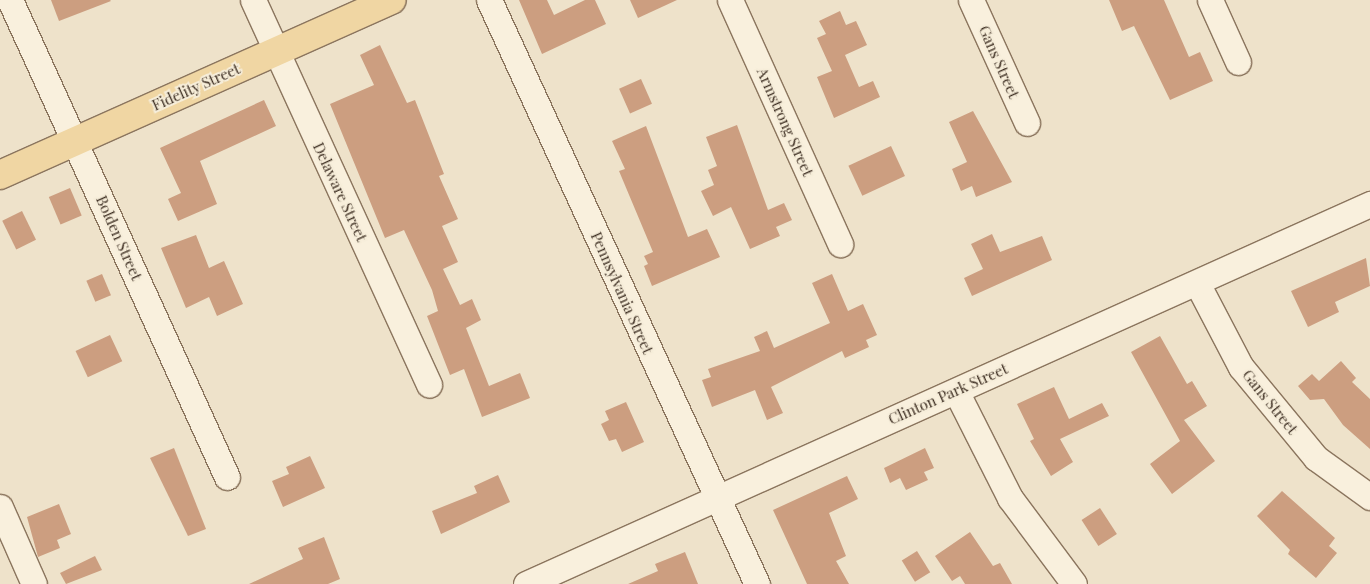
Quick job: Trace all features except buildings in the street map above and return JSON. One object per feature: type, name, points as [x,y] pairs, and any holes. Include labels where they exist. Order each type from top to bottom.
[{"type":"main road","name":"Fidelity Street","points":[[0,175],[392,0]]},
{"type":"street","name":"Bolden Street","points":[[10,0],[76,141],[227,477]]},
{"type":"street","name":"Delaware Street","points":[[253,0],[429,384]]},
{"type":"street","name":"Pennsylvania Street","points":[[489,0],[714,499],[757,584]]},
{"type":"street","name":"Armstrong Street","points":[[730,0],[840,244]]},
{"type":"street","name":"Gans Street","points":[[971,0],[1027,123]]},
{"type":"street","points":[[1210,0],[1238,62]]},
{"type":"street","name":"Clinton Park Street","points":[[526,584],[1370,204]]},
{"type":"street","name":"Gans Street","points":[[1197,283],[1241,367],[1316,458],[1370,497]]},
{"type":"street","points":[[956,391],[1010,498],[1074,584]]},
{"type":"street","points":[[0,507],[34,584]]}]
